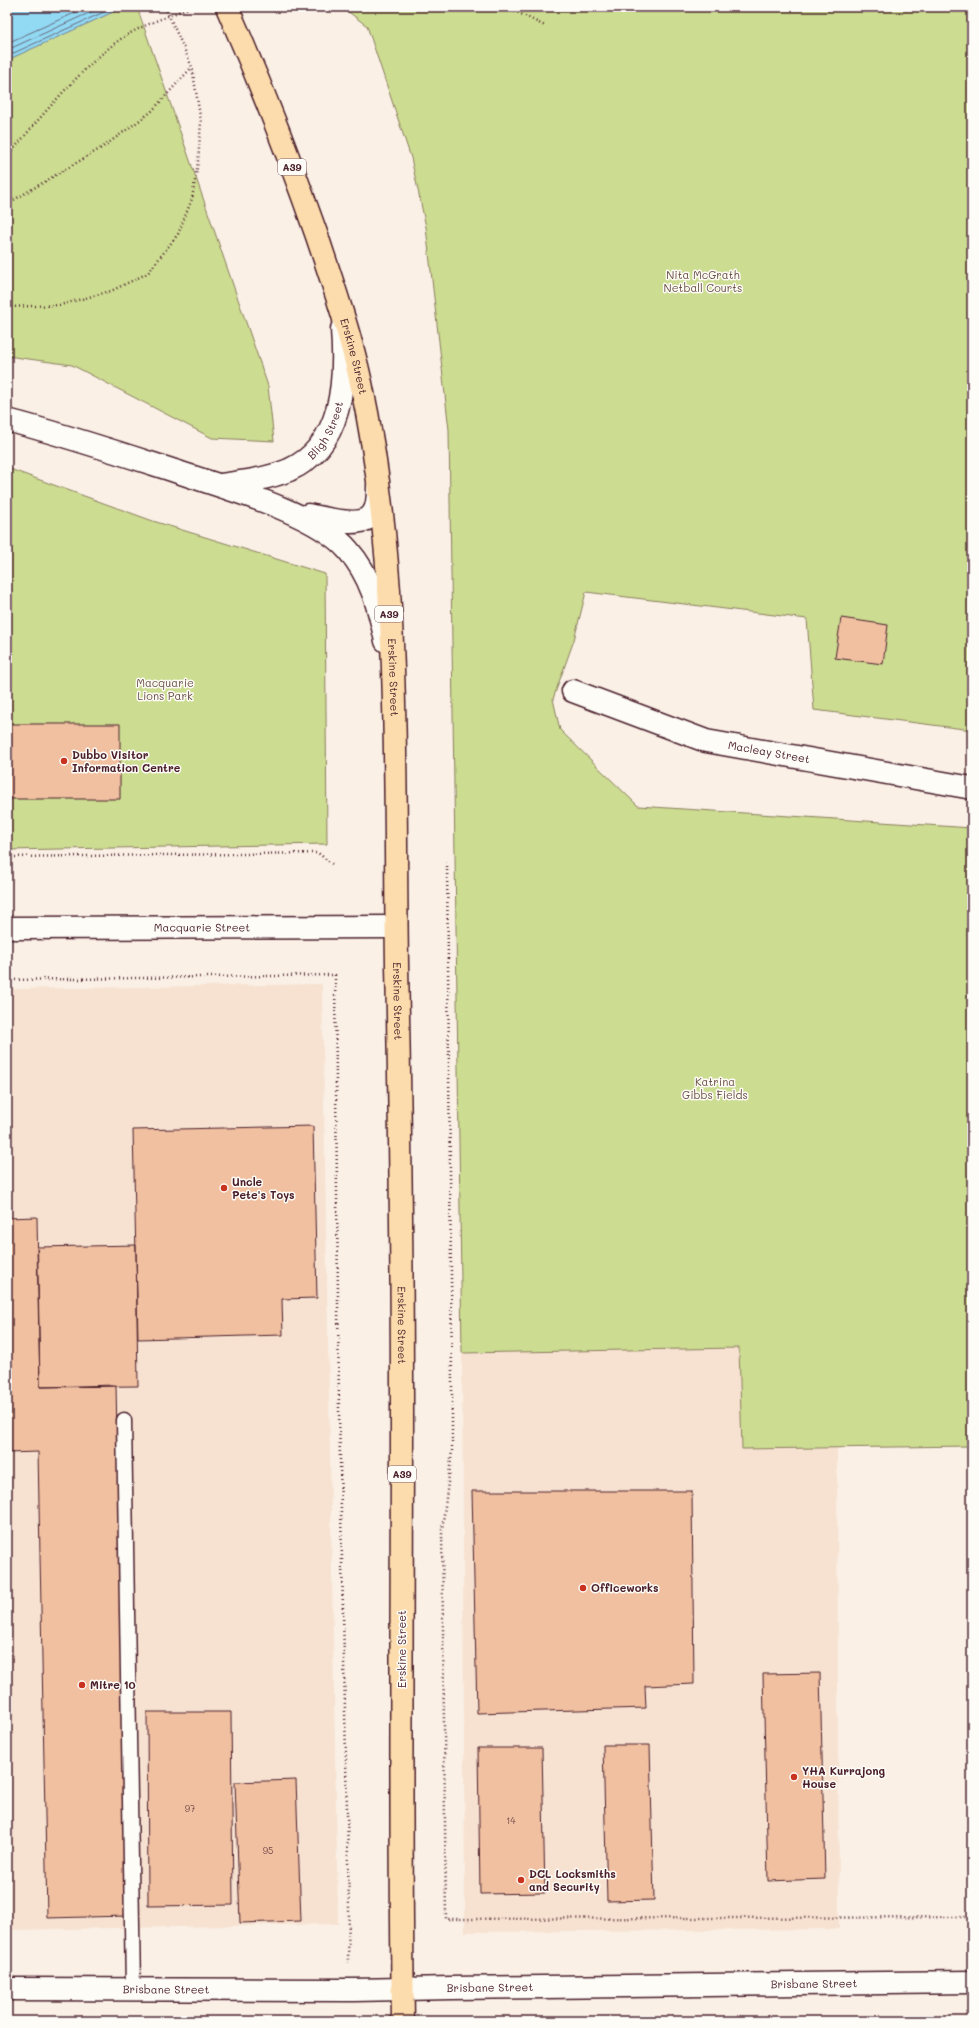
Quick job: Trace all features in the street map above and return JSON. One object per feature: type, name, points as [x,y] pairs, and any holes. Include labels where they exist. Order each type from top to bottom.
[{"type":"highway","name":"Erskine Street","points":[[227,7],[298,182],[341,306],[360,382],[378,488],[393,668],[402,1407],[403,2021]]},
{"type":"street","name":"Bligh Street","points":[[219,486],[266,478],[289,470],[314,453],[330,430],[339,401],[344,373],[341,306]]},
{"type":"street","name":"Bligh Street","points":[[7,420],[86,443],[219,486],[294,513],[327,532],[342,544],[364,570],[375,598],[393,668]]},
{"type":"street","name":"Bligh Street","points":[[294,513],[342,521],[356,522],[365,520],[372,514],[377,503],[378,488]]},
{"type":"street","name":"Macleay Street","points":[[573,692],[706,741],[972,788]]},
{"type":"street","name":"Macquarie Street","points":[[7,928],[396,927]]},
{"type":"street","name":"Brisbane Street","points":[[7,1989],[133,1988],[347,1990],[972,1982]]},
{"type":"lane","points":[[124,1420],[133,1988]]},
{"type":"path","points":[[7,307],[60,305],[110,292],[148,273],[178,234],[192,199],[198,162],[201,122],[192,67],[165,7]]},
{"type":"path","points":[[7,157],[67,90],[114,44],[134,32],[190,7]]},
{"type":"path","points":[[273,7],[275,13]]},
{"type":"path","points":[[507,7],[545,26]]},
{"type":"path","points":[[7,204],[103,147],[151,112],[192,67]]},
{"type":"path","points":[[7,857],[318,853],[332,864]]},
{"type":"path","points":[[447,862],[452,1450],[442,1530],[446,1918],[972,1917]]},
{"type":"path","points":[[7,980],[334,975],[339,1410],[349,1910],[347,1990]]},
{"type":"shaded area","points":[[322,984],[338,1924],[7,1930],[7,989]]},
{"type":"shaded area","points":[[739,1348],[742,1449],[837,1448],[839,1929],[465,1932],[462,1353]]},
{"type":"green space","points":[[124,7],[137,7],[268,386],[274,441],[212,438],[72,365],[7,356],[7,60]]},
{"type":"green space","points":[[342,7],[972,7],[972,730],[814,710],[807,619],[586,592],[574,640],[553,699],[560,730],[638,806],[972,828],[972,1446],[742,1449],[739,1348],[462,1353],[449,430],[426,227],[411,158],[367,26]]},
{"type":"green space","name":"Macquarie Lions Park","points":[[7,468],[153,521],[325,574],[327,844],[7,850]]},
{"type":"water","points":[[7,7],[124,7],[7,60]]},
{"type":"building","points":[[841,618],[888,625],[883,664],[835,658]]},
{"type":"building","name":"Dubbo Visitor Information Centre","points":[[7,724],[120,724],[120,799],[7,799]]},
{"type":"building","name":"Uncle Pete's Toys","points":[[313,1126],[317,1298],[282,1299],[283,1335],[138,1339],[133,1130]]},
{"type":"building","name":"Mitre 10","points":[[37,1217],[40,1387],[116,1385],[127,1916],[47,1918],[38,1452],[7,1453],[7,1218]]},
{"type":"building","points":[[136,1245],[138,1386],[40,1387],[37,1247]]},
{"type":"building","name":"Officeworks","points":[[472,1491],[692,1491],[694,1684],[645,1686],[646,1708],[477,1713]]},
{"type":"building","name":"YHA Kurrajong House","points":[[820,1673],[825,1879],[768,1881],[763,1674]]},
{"type":"building","points":[[147,1712],[231,1712],[233,1905],[148,1906]]},
{"type":"building","points":[[603,1745],[650,1745],[654,1900],[607,1901]]},
{"type":"building","points":[[478,1748],[542,1748],[545,1893],[480,1894]]},
{"type":"building","points":[[296,1780],[301,1921],[240,1923],[235,1782]]},
{"type":"place","name":"Dubbo Visitor Information Centre","points":[[64,761]]},
{"type":"place","name":"Uncle Pete's Toys","points":[[224,1188]]},
{"type":"place","name":"Officeworks","points":[[583,1588]]},
{"type":"place","name":"Mitre 10","points":[[82,1685]]},
{"type":"place","name":"YHA Kurrajong House","points":[[794,1777]]},
{"type":"place","name":"DCL Locksmiths and Security","points":[[521,1880]]},
{"type":"park label","name":"Nita McGrath Netball Courts","points":[[703,281]]},
{"type":"park label","name":"Katrina Gibbs Fields","points":[[715,1088]]}]
